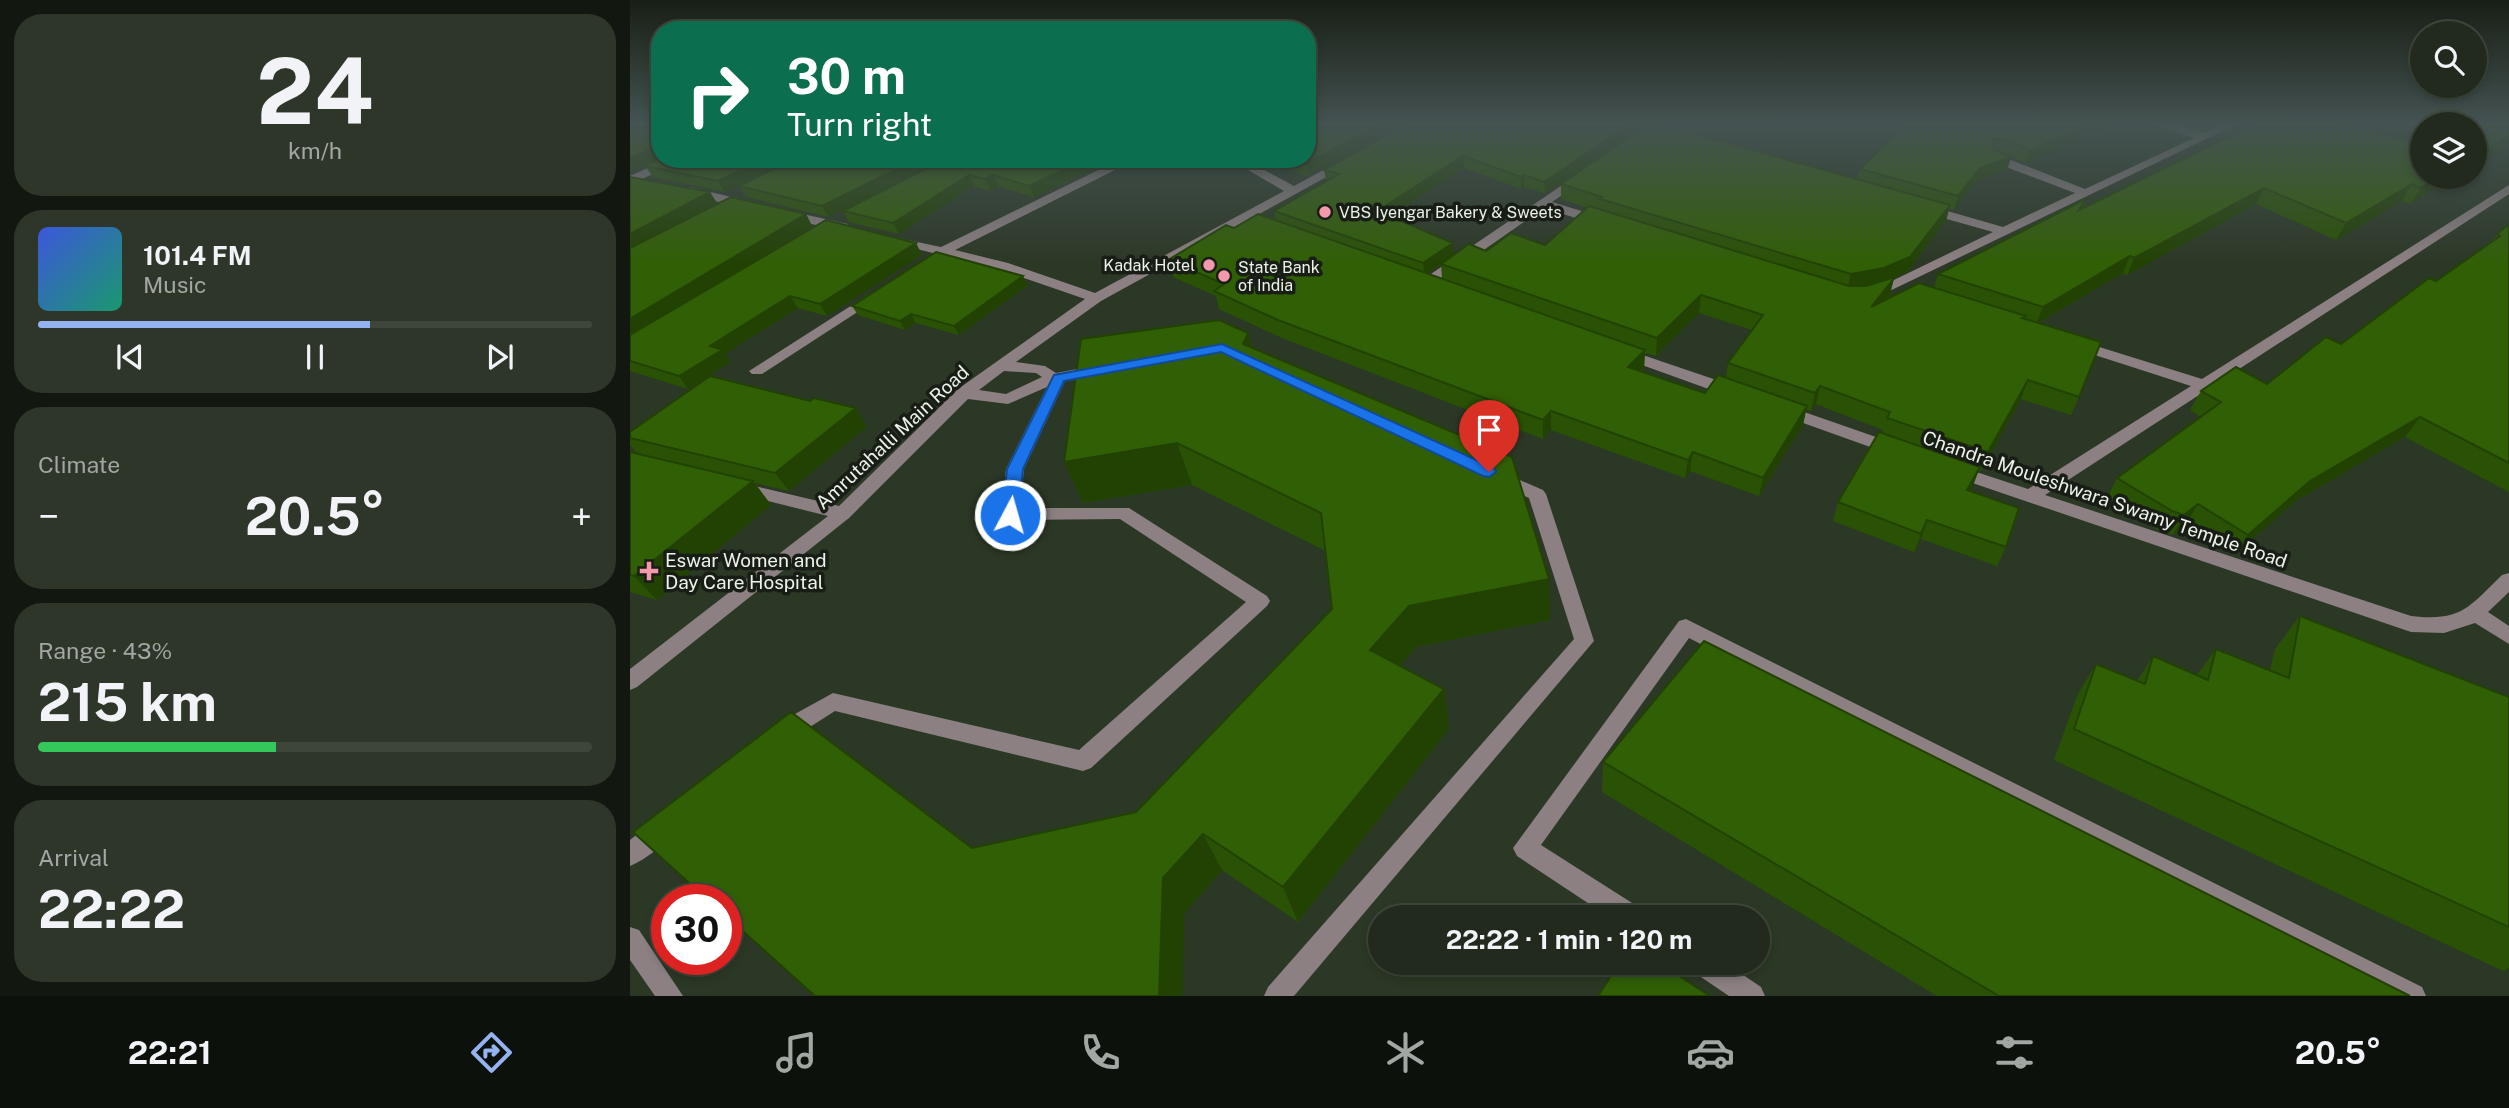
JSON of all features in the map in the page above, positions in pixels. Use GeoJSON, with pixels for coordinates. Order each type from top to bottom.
{"type":"FeatureCollection","features":[{"type":"Feature","properties":{"kind":"street"},"geometry":{"type":"LineString","coordinates":[[631,180],[652,170]]}},
{"type":"Feature","properties":{"kind":"street"},"geometry":{"type":"LineString","coordinates":[[919,266],[942,251],[1107,170]]}},
{"type":"Feature","properties":{"kind":"street"},"geometry":{"type":"LineString","coordinates":[[1256,170],[1293,191]]}},
{"type":"Feature","properties":{"kind":"street","name":"Amrutahalli Main Road"},"geometry":{"type":"LineString","coordinates":[[630,681],[844,513],[964,393],[1001,366],[1096,298],[1332,170]]}},
{"type":"Feature","properties":{"kind":"street"},"geometry":{"type":"LineString","coordinates":[[2026,170],[2085,193]]}},
{"type":"Feature","properties":{"kind":"street"},"geometry":{"type":"LineString","coordinates":[[1856,297],[1892,286],[2134,170]]}},
{"type":"Feature","properties":{"kind":"street"},"geometry":{"type":"LineString","coordinates":[[1453,292],[1421,281],[1587,173]]}},
{"type":"Feature","properties":{"kind":"street"},"geometry":{"type":"LineString","coordinates":[[631,180],[656,184]]}},
{"type":"Feature","properties":{"kind":"street"},"geometry":{"type":"LineString","coordinates":[[712,214],[751,188]]}},
{"type":"Feature","properties":{"kind":"street"},"geometry":{"type":"LineString","coordinates":[[679,189],[855,229]]}},
{"type":"Feature","properties":{"kind":"street"},"geometry":{"type":"LineString","coordinates":[[2029,497],[2509,189]]}},
{"type":"Feature","properties":{"kind":"street"},"geometry":{"type":"LineString","coordinates":[[1543,203],[1622,228]]}},
{"type":"Feature","properties":{"kind":"street"},"geometry":{"type":"LineString","coordinates":[[1912,205],[2003,231]]}},
{"type":"Feature","properties":{"kind":"street"},"geometry":{"type":"LineString","coordinates":[[808,238],[855,212]]}},
{"type":"Feature","properties":{"kind":"street"},"geometry":{"type":"LineString","coordinates":[[1243,218],[1269,227]]}},
{"type":"Feature","properties":{"kind":"street"},"geometry":{"type":"LineString","coordinates":[[878,235],[1003,266],[1096,298]]}},
{"type":"Feature","properties":{"kind":"street"},"geometry":{"type":"LineString","coordinates":[[1892,286],[1918,294]]}},
{"type":"Feature","properties":{"kind":"street"},"geometry":{"type":"LineString","coordinates":[[757,371],[884,288]]}},
{"type":"Feature","properties":{"kind":"street"},"geometry":{"type":"LineString","coordinates":[[2062,339],[2205,385]]}},
{"type":"Feature","properties":{"kind":"street","name":"Chandra Mouleshwara Swamy Temple Road"},"geometry":{"type":"LineString","coordinates":[[1610,348],[1911,455]]}},
{"type":"Feature","properties":{"kind":"street"},"geometry":{"type":"LineString","coordinates":[[1001,366],[1040,369],[1056,378]]}},
{"type":"Feature","properties":{"kind":"street"},"geometry":{"type":"LineString","coordinates":[[964,393],[1008,399],[1056,378],[1113,368]]}},
{"type":"Feature","properties":{"kind":"street"},"geometry":{"type":"LineString","coordinates":[[762,747],[833,702],[1083,761],[1260,601],[1123,513],[1010,515],[1015,469],[1056,378]]}},
{"type":"Feature","properties":{"kind":"street","name":"Chandra Mouleshwara Swamy Temple Road"},"geometry":{"type":"LineString","coordinates":[[1937,465],[2394,619],[2441,627],[2455,625],[2475,613],[2509,580]]}},
{"type":"Feature","properties":{"kind":"street"},"geometry":{"type":"LineString","coordinates":[[1277,996],[1584,641],[1537,494],[1487,471]]}},
{"type":"Feature","properties":{"kind":"street"},"geometry":{"type":"LineString","coordinates":[[723,485],[844,513]]}},
{"type":"Feature","properties":{"kind":"street"},"geometry":{"type":"LineString","coordinates":[[2475,613],[2509,636]]}},
{"type":"Feature","properties":{"kind":"street"},"geometry":{"type":"LineString","coordinates":[[1613,905],[1525,848],[1686,627],[2413,996]]}},
{"type":"Feature","properties":{"kind":"street"},"geometry":{"type":"LineString","coordinates":[[630,855],[681,814]]}},
{"type":"Feature","properties":{"kind":"street"},"geometry":{"type":"LineString","coordinates":[[630,939],[670,996]]}},
{"type":"Feature","properties":{"kind":"street"},"geometry":{"type":"LineString","coordinates":[[1720,975],[1752,996]]}},
{"type":"Feature","properties":{"kind":"building"},"geometry":{"type":"Polygon","coordinates":[[[667,170],[740,170],[718,181],[667,170]]]}},
{"type":"Feature","properties":{"kind":"building"},"geometry":{"type":"Polygon","coordinates":[[[771,170],[894,170],[822,206],[739,186],[771,170]]]}},
{"type":"Feature","properties":{"kind":"building"},"geometry":{"type":"Polygon","coordinates":[[[922,170],[1062,170],[1029,186],[993,175],[985,179],[969,175],[893,223],[843,211],[922,170]]]}},
{"type":"Feature","properties":{"kind":"building"},"geometry":{"type":"Polygon","coordinates":[[[1326,170],[1440,170],[1382,208],[1399,215],[1394,218],[1453,243],[1423,263],[1274,211],[1339,174],[1326,170]]]}},
{"type":"Feature","properties":{"kind":"building"},"geometry":{"type":"Polygon","coordinates":[[[1503,170],[1561,170],[1544,182],[1524,175],[1521,177],[1503,170]]]}},
{"type":"Feature","properties":{"kind":"building"},"geometry":{"type":"Polygon","coordinates":[[[1581,170],[1826,170],[1950,205],[1910,257],[1884,268],[1851,274],[1600,199],[1602,197],[1561,184],[1581,170]]]}},
{"type":"Feature","properties":{"kind":"building"},"geometry":{"type":"Polygon","coordinates":[[[1865,170],[1978,170],[1958,196],[1865,170]]]}},
{"type":"Feature","properties":{"kind":"building"},"geometry":{"type":"Polygon","coordinates":[[[2160,170],[2410,170],[2410,185],[2346,223],[2264,188],[2134,258],[2130,256],[2043,307],[1938,274],[2086,199],[2079,210],[2160,170]]]}},
{"type":"Feature","properties":{"kind":"building"},"geometry":{"type":"Polygon","coordinates":[[[630,177],[710,192],[630,234],[630,177]]]}},
{"type":"Feature","properties":{"kind":"building"},"geometry":{"type":"Polygon","coordinates":[[[731,197],[806,214],[630,319],[630,248],[731,197]]]}},
{"type":"Feature","properties":{"kind":"building"},"geometry":{"type":"Polygon","coordinates":[[[1589,206],[1849,286],[1866,286],[1895,277],[1871,307],[1919,283],[2101,342],[2079,397],[2028,380],[1988,452],[1887,418],[1890,412],[1820,386],[1815,393],[1728,363],[1763,315],[1701,295],[1657,338],[1441,264],[1469,244],[1486,251],[1511,233],[1545,245],[1589,206]]]}},
{"type":"Feature","properties":{"kind":"building"},"geometry":{"type":"Polygon","coordinates":[[[1258,214],[1645,350],[1628,367],[1705,393],[1718,375],[1807,406],[1763,478],[1693,452],[1688,460],[1551,411],[1543,420],[1278,320],[1214,291],[1224,284],[1168,260],[1226,225],[1234,228],[1258,214]]]}},
{"type":"Feature","properties":{"kind":"building"},"geometry":{"type":"Polygon","coordinates":[[[826,220],[916,243],[820,304],[790,296],[710,346],[722,350],[679,376],[630,361],[630,335],[826,220]]]}},
{"type":"Feature","properties":{"kind":"building"},"geometry":{"type":"Polygon","coordinates":[[[2509,224],[2509,463],[2420,417],[2310,481],[2248,535],[2198,504],[2184,515],[2172,511],[2117,478],[2221,402],[2201,391],[2236,367],[2267,384],[2326,337],[2341,344],[2429,278],[2436,281],[2500,236],[2497,234],[2509,224]]]}},
{"type":"Feature","properties":{"kind":"building"},"geometry":{"type":"Polygon","coordinates":[[[936,252],[1023,276],[954,326],[911,314],[900,321],[852,306],[936,252]]]}},
{"type":"Feature","properties":{"kind":"building"},"geometry":{"type":"Polygon","coordinates":[[[1219,320],[1248,333],[1243,344],[1512,457],[1549,579],[1409,606],[1370,650],[1444,689],[1283,887],[1203,834],[1163,878],[1159,996],[815,996],[742,930],[742,884],[690,884],[633,832],[791,712],[972,848],[1136,812],[1332,609],[1321,513],[1177,443],[1064,462],[1081,339],[1219,320]]]}},
{"type":"Feature","properties":{"kind":"building"},"geometry":{"type":"Polygon","coordinates":[[[710,376],[810,401],[814,398],[856,408],[775,473],[630,438],[630,432],[710,376]]]}},
{"type":"Feature","properties":{"kind":"building"},"geometry":{"type":"Polygon","coordinates":[[[1879,432],[1980,467],[1967,490],[2019,508],[2006,547],[1927,520],[1921,534],[1838,502],[1879,432]]]}},
{"type":"Feature","properties":{"kind":"building"},"geometry":{"type":"Polygon","coordinates":[[[630,452],[753,481],[634,576],[630,575],[630,452]]]}},
{"type":"Feature","properties":{"kind":"building"},"geometry":{"type":"Polygon","coordinates":[[[2300,616],[2509,697],[2509,927],[2074,729],[2096,664],[2145,684],[2153,656],[2208,680],[2216,649],[2289,678],[2300,616]]]}},
{"type":"Feature","properties":{"kind":"building"},"geometry":{"type":"Polygon","coordinates":[[[1704,641],[2410,996],[1999,996],[1603,762],[1704,641]]]}},
{"type":"Feature","properties":{"kind":"building"},"geometry":{"type":"Polygon","coordinates":[[[1612,975],[1678,975],[1710,996],[1598,996],[1612,975]]]}},
{"type":"Feature","properties":{"kind":"place","name":"VBS Iyengar Bakery & Sweets"},"geometry":{"type":"Point","coordinates":[1325,212]}},
{"type":"Feature","properties":{"kind":"place","name":"Kadak Hotel"},"geometry":{"type":"Point","coordinates":[1209,265]}},
{"type":"Feature","properties":{"kind":"place","name":"State Bank of India"},"geometry":{"type":"Point","coordinates":[1224,276]}},
{"type":"Feature","properties":{"kind":"place","name":"Eswar Women and Day Care Hospital"},"geometry":{"type":"Point","coordinates":[649,571]}},
{"type":"Feature","properties":{"kind":"route"},"geometry":{"type":"LineString","coordinates":[[1010,515],[1015,469],[1059,378],[1222,348],[1489,472]]}}]}
